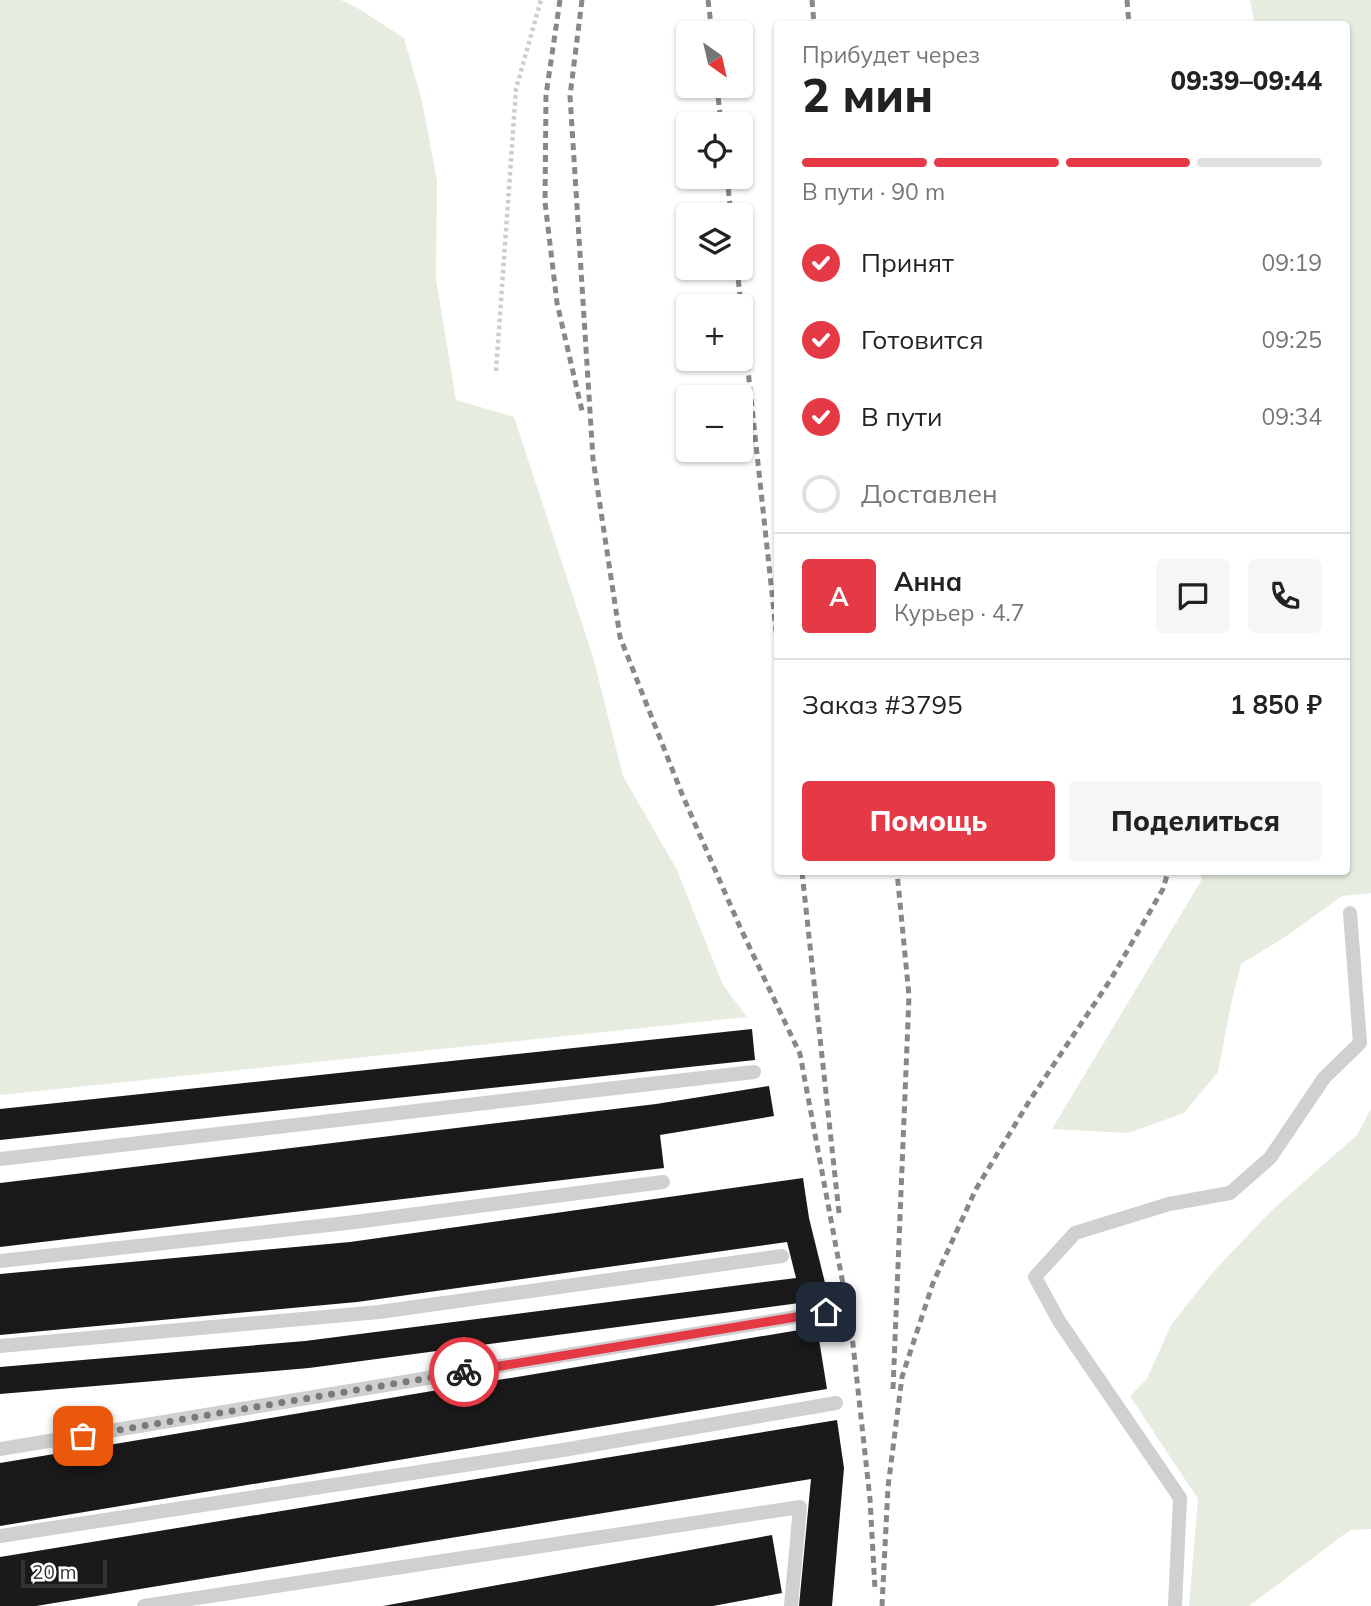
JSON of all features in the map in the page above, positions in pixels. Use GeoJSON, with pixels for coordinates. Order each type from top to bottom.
{"type":"FeatureCollection","features":[{"type":"Feature","properties":{"kind":"lane"},"geometry":{"type":"LineString","coordinates":[[1175,1606],[1180,1498],[1059,1321],[1035,1277],[1075,1233],[1169,1205],[1230,1193],[1270,1158],[1324,1078],[1360,1043],[1350,913]]}},
{"type":"Feature","properties":{"kind":"lane"},"geometry":{"type":"LineString","coordinates":[[0,1159],[754,1072]]}},
{"type":"Feature","properties":{"kind":"lane"},"geometry":{"type":"LineString","coordinates":[[0,1261],[347,1223],[663,1182]]}},
{"type":"Feature","properties":{"kind":"lane"},"geometry":{"type":"LineString","coordinates":[[0,1346],[379,1312],[782,1256]]}},
{"type":"Feature","properties":{"kind":"lane"},"geometry":{"type":"LineString","coordinates":[[0,1449],[826,1312]]}},
{"type":"Feature","properties":{"kind":"lane"},"geometry":{"type":"LineString","coordinates":[[0,1536],[563,1450],[836,1403]]}},
{"type":"Feature","properties":{"kind":"lane"},"geometry":{"type":"LineString","coordinates":[[144,1606],[800,1507],[790,1606]]}},
{"type":"Feature","properties":{"kind":"path"},"geometry":{"type":"LineString","coordinates":[[496,371],[516,89],[541,0]]}},
{"type":"Feature","properties":{"kind":"shaded area"},"geometry":{"type":"Polygon","coordinates":[[[0,0],[341,0],[404,38],[422,101],[437,181],[436,279],[456,400],[514,417],[593,657],[623,776],[677,870],[723,985],[747,1017],[0,1095],[0,0]]]}},
{"type":"Feature","properties":{"kind":"shaded area"},"geometry":{"type":"Polygon","coordinates":[[[1250,0],[1371,0],[1371,893],[1342,896],[1285,937],[1241,964],[1218,1072],[1184,1113],[1128,1133],[1052,1129],[1201,881],[1202,875],[1350,875],[1350,21],[1254,21],[1250,0]]]}},
{"type":"Feature","properties":{"kind":"shaded area"},"geometry":{"type":"Polygon","coordinates":[[[1371,1109],[1371,1529],[1350,1530],[1249,1606],[1189,1606],[1198,1499],[1130,1396],[1147,1379],[1171,1325],[1213,1272],[1271,1211],[1357,1135],[1371,1109]]]}},
{"type":"Feature","properties":{"kind":"building"},"geometry":{"type":"Polygon","coordinates":[[[752,1029],[755,1060],[0,1140],[0,1109],[752,1029]]]}},
{"type":"Feature","properties":{"kind":"building"},"geometry":{"type":"Polygon","coordinates":[[[769,1086],[774,1116],[660,1135],[664,1168],[0,1247],[0,1183],[656,1104],[769,1086]]]}},
{"type":"Feature","properties":{"kind":"building"},"geometry":{"type":"Polygon","coordinates":[[[803,1178],[809,1218],[829,1299],[309,1368],[0,1394],[0,1367],[305,1341],[796,1278],[787,1242],[357,1302],[0,1335],[0,1274],[350,1242],[803,1178]]]}},
{"type":"Feature","properties":{"kind":"building"},"geometry":{"type":"Polygon","coordinates":[[[817,1327],[827,1389],[0,1526],[0,1463],[817,1327]]]}},
{"type":"Feature","properties":{"kind":"building"},"geometry":{"type":"Polygon","coordinates":[[[837,1420],[844,1468],[832,1606],[799,1606],[811,1479],[36,1606],[0,1606],[0,1557],[837,1420]]]}},
{"type":"Feature","properties":{"kind":"building"},"geometry":{"type":"Polygon","coordinates":[[[772,1535],[782,1593],[713,1606],[383,1606],[772,1535]]]}},
{"type":"Feature","properties":{"kind":"railway"},"geometry":{"type":"LineString","coordinates":[[560,0],[546,95],[545,202],[557,303],[583,415]]}},
{"type":"Feature","properties":{"kind":"railway"},"geometry":{"type":"LineString","coordinates":[[582,0],[570,96],[593,459],[620,637],[682,794],[740,927],[800,1054],[851,1327]]}},
{"type":"Feature","properties":{"kind":"railway"},"geometry":{"type":"LineString","coordinates":[[708,0],[711,21]]}},
{"type":"Feature","properties":{"kind":"railway"},"geometry":{"type":"LineString","coordinates":[[812,0],[814,21]]}},
{"type":"Feature","properties":{"kind":"railway"},"geometry":{"type":"LineString","coordinates":[[1127,0],[1129,21]]}},
{"type":"Feature","properties":{"kind":"railway"},"geometry":{"type":"LineString","coordinates":[[718,98],[720,112]]}},
{"type":"Feature","properties":{"kind":"railway"},"geometry":{"type":"LineString","coordinates":[[728,189],[730,203]]}},
{"type":"Feature","properties":{"kind":"railway"},"geometry":{"type":"LineString","coordinates":[[738,280],[774,612]]}},
{"type":"Feature","properties":{"kind":"railway"},"geometry":{"type":"LineString","coordinates":[[802,875],[839,1213]]}},
{"type":"Feature","properties":{"kind":"railway"},"geometry":{"type":"LineString","coordinates":[[893,1389],[909,996],[897,875]]}},
{"type":"Feature","properties":{"kind":"railway"},"geometry":{"type":"LineString","coordinates":[[882,1606],[888,1487],[902,1377],[933,1283],[976,1189],[1030,1100],[1111,979],[1163,889],[1167,875]]}},
{"type":"Feature","properties":{"kind":"railway"},"geometry":{"type":"LineString","coordinates":[[850,1317],[870,1499],[875,1589]]}},
{"type":"Feature","properties":{"kind":"way so far"},"geometry":{"type":"LineString","coordinates":[[83,1436],[464,1372]]}},
{"type":"Feature","properties":{"kind":"route"},"geometry":{"type":"LineString","coordinates":[[464,1372],[826,1312]]}}]}
